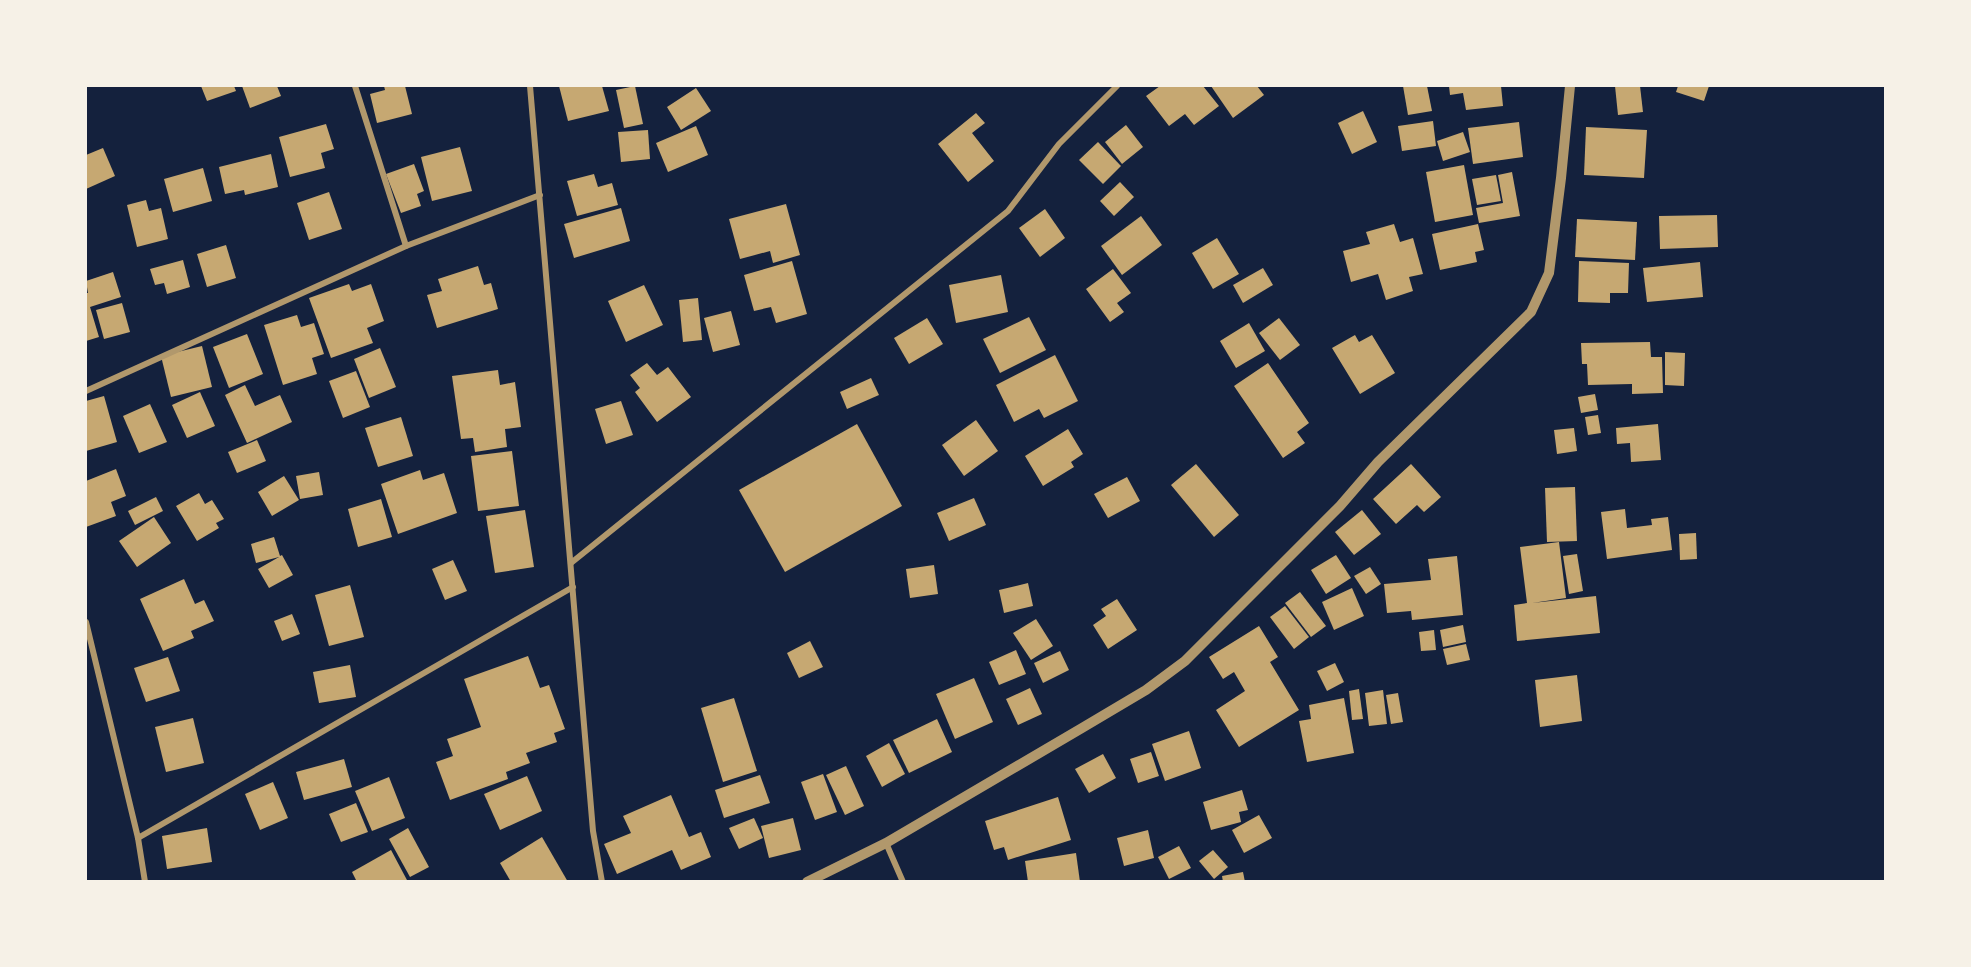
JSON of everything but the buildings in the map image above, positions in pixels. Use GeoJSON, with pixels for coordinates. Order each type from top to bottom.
{"type":"FeatureCollection","features":[{"type":"Feature","properties":{"kind":"street"},"geometry":{"type":"LineString","coordinates":[[355,86],[406,246]]}},
{"type":"Feature","properties":{"kind":"street"},"geometry":{"type":"LineString","coordinates":[[530,86],[593,831],[602,882]]}},
{"type":"Feature","properties":{"kind":"street"},"geometry":{"type":"LineString","coordinates":[[571,563],[1008,211],[1059,144],[1117,86]]}},
{"type":"Feature","properties":{"kind":"street"},"geometry":{"type":"LineString","coordinates":[[807,882],[886,843],[1137,696],[1185,662],[1340,506],[1378,462],[1532,312],[1549,273],[1570,86]]}},
{"type":"Feature","properties":{"kind":"street"},"geometry":{"type":"LineString","coordinates":[[86,391],[406,246],[540,195]]}},
{"type":"Feature","properties":{"kind":"street"},"geometry":{"type":"LineString","coordinates":[[138,838],[573,587]]}},
{"type":"Feature","properties":{"kind":"street"},"geometry":{"type":"LineString","coordinates":[[86,622],[138,838],[146,882]]}},
{"type":"Feature","properties":{"kind":"street"},"geometry":{"type":"LineString","coordinates":[[886,843],[903,882]]}}]}
